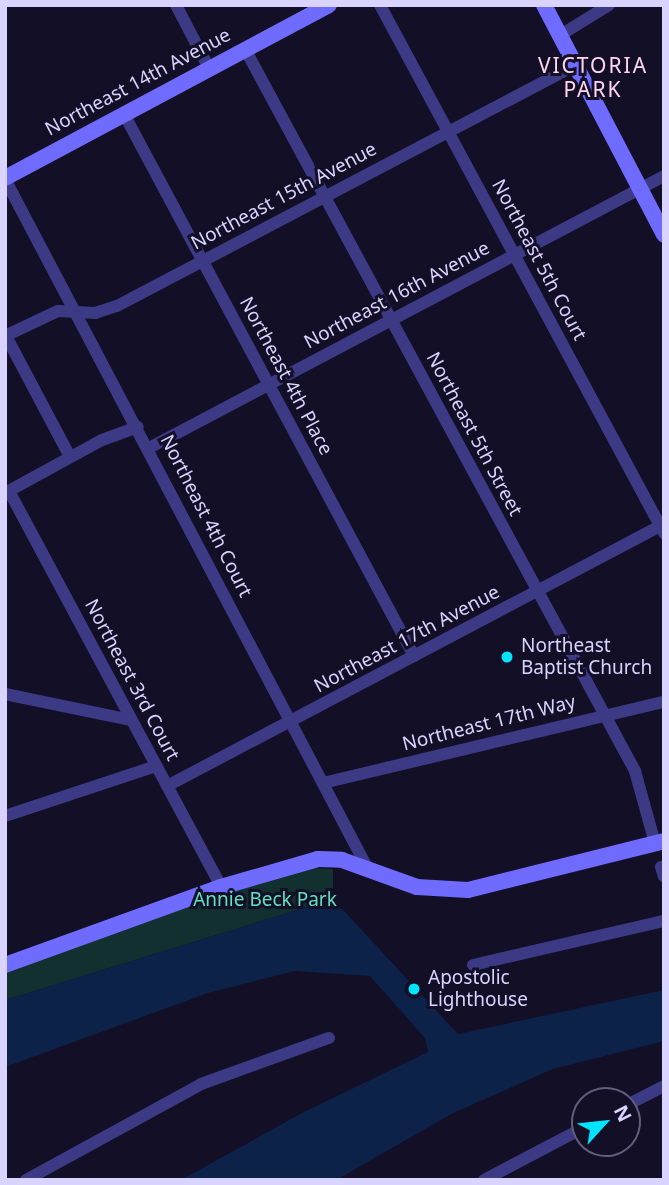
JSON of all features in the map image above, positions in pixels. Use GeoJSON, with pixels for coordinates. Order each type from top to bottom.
{"type":"FeatureCollection","features":[{"type":"Feature","properties":{"kind":"street"},"geometry":{"type":"LineString","coordinates":[[176,5],[209,68]]}},
{"type":"Feature","properties":{"kind":"street","name":"Northeast 14th Avenue"},"geometry":{"type":"LineString","coordinates":[[5,179],[329,5]]}},
{"type":"Feature","properties":{"kind":"street","name":"Northeast 5th Court"},"geometry":{"type":"LineString","coordinates":[[380,5],[662,527]]}},
{"type":"Feature","properties":{"kind":"street"},"geometry":{"type":"LineString","coordinates":[[544,5],[664,235]]}},
{"type":"Feature","properties":{"kind":"street"},"geometry":{"type":"LineString","coordinates":[[559,36],[609,5]]}},
{"type":"Feature","properties":{"kind":"street","name":"Northeast 5th Street"},"geometry":{"type":"LineString","coordinates":[[245,49],[635,771],[659,842]]}},
{"type":"Feature","properties":{"kind":"street","name":"Northeast 15th Avenue"},"geometry":{"type":"LineString","coordinates":[[5,335],[58,311],[76,314],[117,306],[574,66]]}},
{"type":"Feature","properties":{"kind":"street","name":"Northeast 4th Place"},"geometry":{"type":"LineString","coordinates":[[124,114],[414,656]]}},
{"type":"Feature","properties":{"kind":"street","name":"Northeast 16th Avenue"},"geometry":{"type":"LineString","coordinates":[[149,448],[664,176]]}},
{"type":"Feature","properties":{"kind":"street","name":"Northeast 4th Court"},"geometry":{"type":"LineString","coordinates":[[5,179],[138,427],[369,871]]}},
{"type":"Feature","properties":{"kind":"street"},"geometry":{"type":"LineString","coordinates":[[5,335],[70,457]]}},
{"type":"Feature","properties":{"kind":"street"},"geometry":{"type":"LineString","coordinates":[[7,492],[70,457],[138,427]]}},
{"type":"Feature","properties":{"kind":"street","name":"Northeast 3rd Court"},"geometry":{"type":"LineString","coordinates":[[7,492],[221,887]]}},
{"type":"Feature","properties":{"kind":"street","name":"Northeast 17th Avenue"},"geometry":{"type":"LineString","coordinates":[[167,786],[662,527]]}},
{"type":"Feature","properties":{"kind":"street"},"geometry":{"type":"LineString","coordinates":[[5,694],[131,720]]}},
{"type":"Feature","properties":{"kind":"street","name":"Northeast 17th Way"},"geometry":{"type":"LineString","coordinates":[[323,783],[664,702]]}},
{"type":"Feature","properties":{"kind":"street"},"geometry":{"type":"LineString","coordinates":[[5,816],[156,766]]}},
{"type":"Feature","properties":{"kind":"street"},"geometry":{"type":"LineString","coordinates":[[5,965],[221,887],[318,859],[342,860],[416,887],[468,890],[659,842]]}},
{"type":"Feature","properties":{"kind":"street"},"geometry":{"type":"LineString","coordinates":[[472,965],[664,921]]}},
{"type":"Feature","properties":{"kind":"street"},"geometry":{"type":"LineString","coordinates":[[26,1180],[201,1084],[329,1038]]}},
{"type":"Feature","properties":{"kind":"street"},"geometry":{"type":"LineString","coordinates":[[641,1098],[664,1086]]}},
{"type":"Feature","properties":{"kind":"street"},"geometry":{"type":"LineString","coordinates":[[484,1180],[571,1134]]}},
{"type":"Feature","properties":{"kind":"green space","name":"Annie Beck Park"},"geometry":{"type":"Polygon","coordinates":[[[312,868],[333,869],[333,899],[5,1000],[5,972],[259,881],[312,868]]]}},
{"type":"Feature","properties":{"kind":"water"},"geometry":{"type":"Polygon","coordinates":[[[333,899],[458,1034],[664,990],[664,1041],[553,1069],[453,1113],[336,1180],[181,1180],[302,1113],[428,1052],[425,1038],[370,976],[295,971],[208,993],[5,1067],[5,1000],[333,899]]]}},
{"type":"Feature","properties":{"kind":"place","name":"Northeast Baptist Church"},"geometry":{"type":"Point","coordinates":[507,657]}},
{"type":"Feature","properties":{"kind":"place","name":"Apostolic Lighthouse"},"geometry":{"type":"Point","coordinates":[414,989]}},
{"type":"Feature","properties":{"kind":"district","name":"VICTORIA PARK"},"geometry":{"type":"Point","coordinates":[593,77]}}]}
